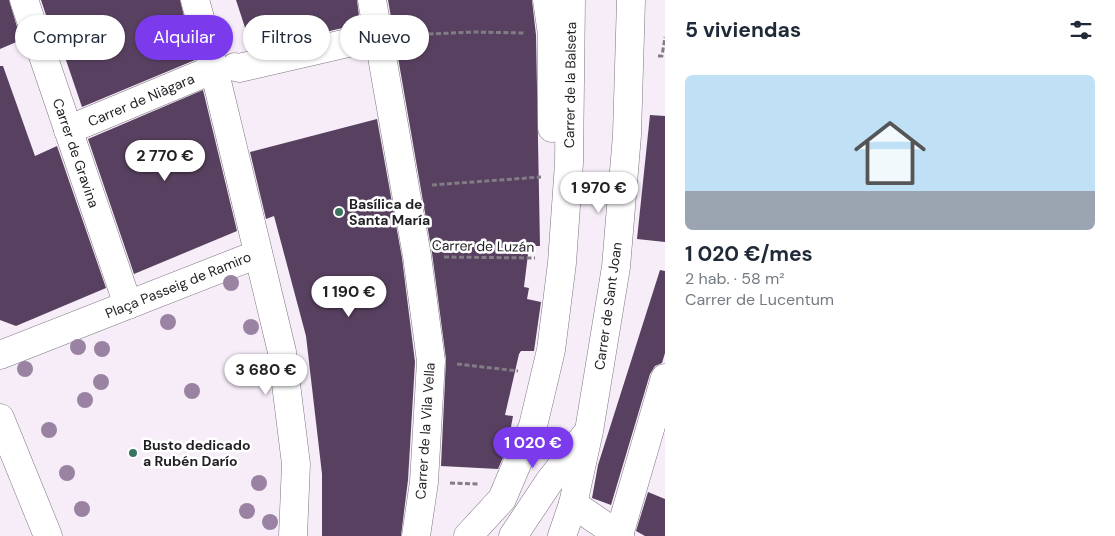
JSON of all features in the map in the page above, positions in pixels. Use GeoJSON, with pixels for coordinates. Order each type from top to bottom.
{"type":"FeatureCollection","features":[{"type":"Feature","properties":{"kind":"street","name":"Carrer de Gravina"},"geometry":{"type":"LineString","coordinates":[[24,0],[128,305]]}},
{"type":"Feature","properties":{"kind":"street"},"geometry":{"type":"LineString","coordinates":[[195,0],[225,68],[258,254]]}},
{"type":"Feature","properties":{"kind":"street","name":"Carrer de la Vila Vella"},"geometry":{"type":"LineString","coordinates":[[372,0],[374,15]]}},
{"type":"Feature","properties":{"kind":"street","name":"Carrer de la Balseta"},"geometry":{"type":"LineString","coordinates":[[541,376],[552,177],[552,34],[547,0]]}},
{"type":"Feature","properties":{"kind":"street","name":"Carrer de la Balseta"},"geometry":{"type":"LineString","coordinates":[[541,376],[551,350],[562,263],[569,163],[571,0]]}},
{"type":"Feature","properties":{"kind":"street","name":"Carrer de Sant Joan"},"geometry":{"type":"LineString","coordinates":[[562,536],[573,504],[589,431],[616,267],[627,135],[631,0]]}},
{"type":"Feature","properties":{"kind":"street","name":"Carrer de Niàgara"},"geometry":{"type":"LineString","coordinates":[[68,130],[225,68],[239,68],[340,45]]}},
{"type":"Feature","properties":{"kind":"street","name":"Carrer de la Vila Vella"},"geometry":{"type":"LineString","coordinates":[[382,60],[417,256],[431,361],[424,482],[416,536]]}},
{"type":"Feature","properties":{"kind":"street","name":"Plaça Passeig de Ramiro"},"geometry":{"type":"LineString","coordinates":[[0,356],[258,254],[282,352],[296,464],[293,536]]}},
{"type":"Feature","properties":{"kind":"street"},"geometry":{"type":"LineString","coordinates":[[468,536],[502,499],[533,426],[541,376]]}},
{"type":"Feature","properties":{"kind":"street"},"geometry":{"type":"LineString","coordinates":[[573,504],[619,536],[665,378]]}},
{"type":"Feature","properties":{"kind":"street"},"geometry":{"type":"LineString","coordinates":[[0,418],[48,536]]}},
{"type":"Feature","properties":{"kind":"street"},"geometry":{"type":"LineString","coordinates":[[513,536],[549,482],[589,431]]}},
{"type":"Feature","properties":{"kind":"path"},"geometry":{"type":"LineString","coordinates":[[429,34],[474,32],[552,34]]}},
{"type":"Feature","properties":{"kind":"path"},"geometry":{"type":"LineString","coordinates":[[405,187],[552,177]]}},
{"type":"Feature","properties":{"kind":"path","name":"Carrer de Luzán"},"geometry":{"type":"LineString","coordinates":[[417,256],[548,258]]}},
{"type":"Feature","properties":{"kind":"path"},"geometry":{"type":"LineString","coordinates":[[431,361],[541,376]]}},
{"type":"Feature","properties":{"kind":"path"},"geometry":{"type":"LineString","coordinates":[[424,482],[508,484]]}},
{"type":"Feature","properties":{"kind":"building"},"geometry":{"type":"Polygon","coordinates":[[[0,0],[9,0],[15,20],[15,43],[0,49],[0,0]]]}},
{"type":"Feature","properties":{"kind":"building"},"geometry":{"type":"Polygon","coordinates":[[[41,0],[180,0],[184,15],[135,15],[135,60],[195,60],[82,107],[66,60],[125,60],[125,15],[46,15],[41,0]]]}},
{"type":"Feature","properties":{"kind":"building"},"geometry":{"type":"Polygon","coordinates":[[[236,0],[357,0],[359,15],[340,15],[340,29],[330,31],[330,15],[243,15],[243,21],[236,0]]]}},
{"type":"Feature","properties":{"kind":"building"},"geometry":{"type":"Polygon","coordinates":[[[388,0],[532,0],[536,35],[540,246],[529,246],[524,287],[529,288],[527,299],[541,302],[534,351],[521,351],[519,354],[505,415],[513,416],[507,448],[498,469],[441,466],[446,359],[432,253],[398,60],[429,60],[429,15],[391,15],[388,0]]]}},
{"type":"Feature","properties":{"kind":"building"},"geometry":{"type":"Polygon","coordinates":[[[0,66],[3,66],[35,156],[57,146],[106,288],[16,326],[0,320],[0,66]]]}},
{"type":"Feature","properties":{"kind":"building"},"geometry":{"type":"Polygon","coordinates":[[[203,90],[237,231],[134,274],[88,139],[203,90]]]}},
{"type":"Feature","properties":{"kind":"building"},"geometry":{"type":"Polygon","coordinates":[[[650,115],[665,116],[665,242],[637,239],[650,115]]]}},
{"type":"Feature","properties":{"kind":"building"},"geometry":{"type":"Polygon","coordinates":[[[377,119],[402,258],[415,362],[408,480],[401,536],[322,536],[322,474],[306,336],[274,216],[266,219],[250,152],[377,119]]]}},
{"type":"Feature","properties":{"kind":"building"},"geometry":{"type":"Polygon","coordinates":[[[660,270],[665,271],[665,353],[662,363],[655,366],[650,374],[611,505],[592,498],[598,465],[660,270]]]}},
{"type":"Feature","properties":{"kind":"building"},"geometry":{"type":"Polygon","coordinates":[[[648,492],[665,499],[665,536],[645,536],[636,531],[648,492]]]}},
{"type":"Feature","properties":{"kind":"place","name":"Basílica de Santa María"},"geometry":{"type":"Point","coordinates":[339,212]}},
{"type":"Feature","properties":{"kind":"place","name":"Busto dedicado a Rubén Darío"},"geometry":{"type":"Point","coordinates":[133,453]}}]}
